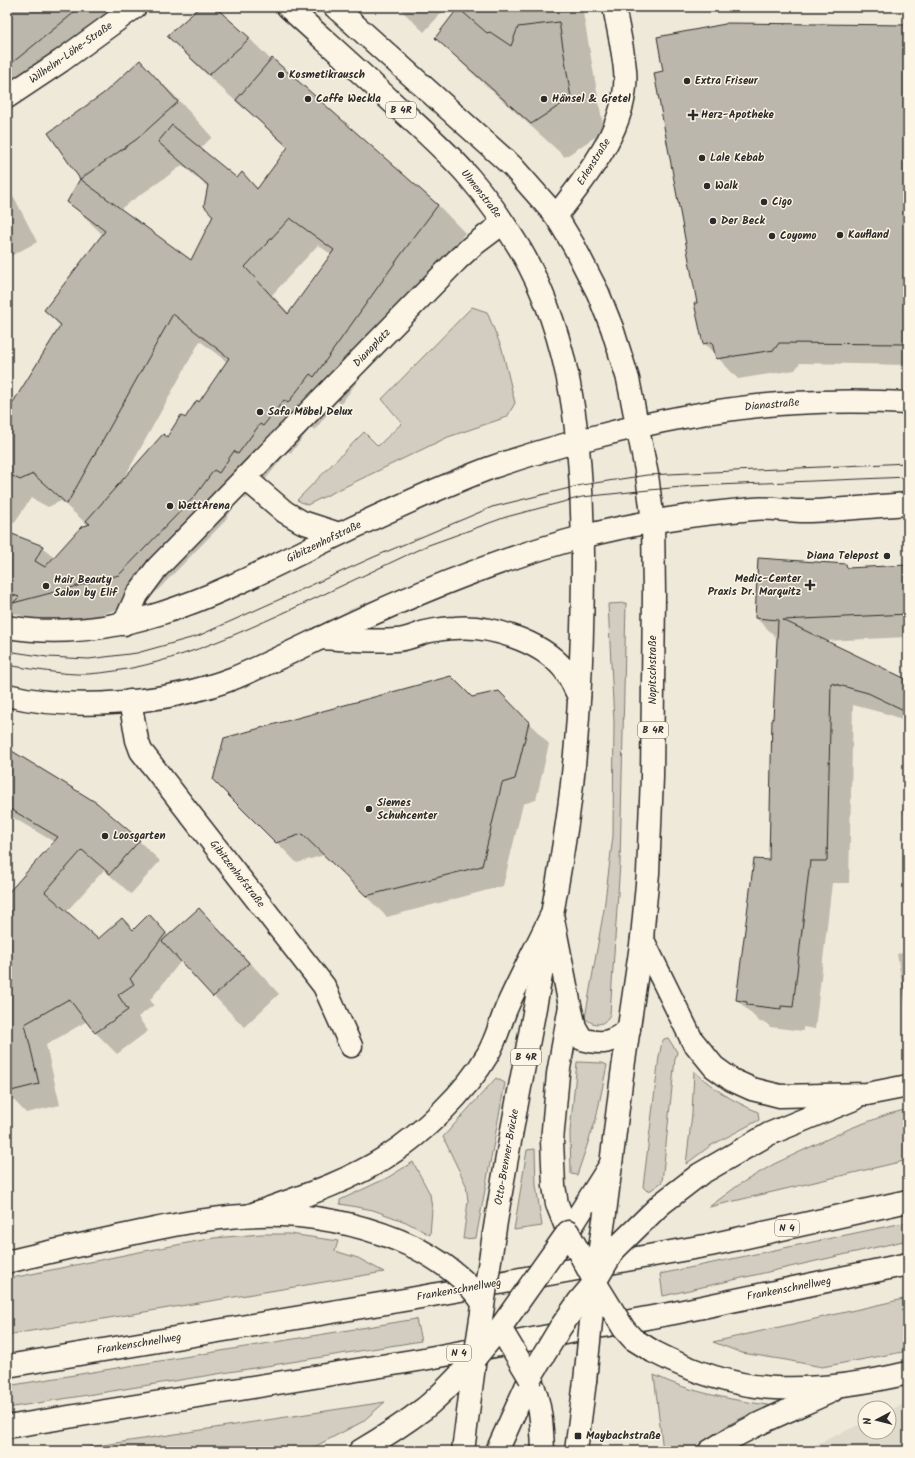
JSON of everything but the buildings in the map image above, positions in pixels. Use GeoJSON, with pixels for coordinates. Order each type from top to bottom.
{"type":"FeatureCollection","features":[{"type":"Feature","properties":{"kind":"main road","name":"Wilhelm-Löhe-Straße"},"geometry":{"type":"LineString","coordinates":[[7,98],[135,7]]}},
{"type":"Feature","properties":{"kind":"main road","name":"Ulmenstraße"},"geometry":{"type":"LineString","coordinates":[[288,7],[444,150],[471,179],[503,223],[521,251],[532,272],[545,300],[555,328],[563,353],[570,387],[578,441]]}},
{"type":"Feature","properties":{"kind":"main road","name":"B 4R"},"geometry":{"type":"LineString","coordinates":[[335,7],[512,166],[556,216],[586,267],[603,305],[624,364],[638,426]]}},
{"type":"Feature","properties":{"kind":"main road","name":"Erlenstraße"},"geometry":{"type":"LineString","coordinates":[[556,216],[583,181],[611,137],[620,108],[624,92],[625,71],[614,7]]}},
{"type":"Feature","properties":{"kind":"main road","name":"Dianaplatz"},"geometry":{"type":"LineString","coordinates":[[124,624],[137,596],[157,568],[457,260],[503,223]]}},
{"type":"Feature","properties":{"kind":"main road","name":"Dianastraße"},"geometry":{"type":"LineString","coordinates":[[638,426],[704,413],[774,405],[840,402],[908,403]]}},
{"type":"Feature","properties":{"kind":"main road","name":"Gibitzenhofstraße"},"geometry":{"type":"LineString","coordinates":[[7,627],[34,631],[90,629],[124,624],[178,608],[275,566],[409,501],[467,477],[517,458],[638,426]]}},
{"type":"Feature","properties":{"kind":"main road","name":"Nopitschstraße"},"geometry":{"type":"LineString","coordinates":[[638,426],[648,475],[653,522],[654,594],[652,777],[648,873],[642,938]]}},
{"type":"Feature","properties":{"kind":"main road","name":"B 4R"},"geometry":{"type":"LineString","coordinates":[[552,914],[568,814],[579,697],[583,594],[582,486],[578,441]]}},
{"type":"Feature","properties":{"kind":"main road"},"geometry":{"type":"LineString","coordinates":[[245,478],[285,512],[302,522],[340,534]]}},
{"type":"Feature","properties":{"kind":"main road"},"geometry":{"type":"LineString","coordinates":[[7,695],[35,701],[95,703],[130,701],[167,696],[209,686],[233,678],[380,610],[448,582],[505,560],[582,536],[653,522],[756,508],[808,511],[908,504]]}},
{"type":"Feature","properties":{"kind":"main road"},"geometry":{"type":"LineString","coordinates":[[320,638],[397,640],[426,632],[456,628],[486,629],[500,632],[545,652],[557,661],[571,680],[579,697]]}},
{"type":"Feature","properties":{"kind":"main road","name":"Gibitzenhofstraße"},"geometry":{"type":"LineString","coordinates":[[130,701],[137,740],[141,751],[324,986],[352,1046]]}},
{"type":"Feature","properties":{"kind":"main road"},"geometry":{"type":"LineString","coordinates":[[552,914],[570,1006],[575,1027],[582,1040],[596,1043],[608,1041],[620,1037],[629,1030]]}},
{"type":"Feature","properties":{"kind":"main road"},"geometry":{"type":"LineString","coordinates":[[250,1215],[333,1184],[386,1158],[406,1144],[443,1111],[458,1095],[488,1054],[506,1009],[552,914]]}},
{"type":"Feature","properties":{"kind":"main road","name":"Otto-Brenner-Brücke"},"geometry":{"type":"LineString","coordinates":[[464,1451],[475,1358],[494,1234],[552,914]]}},
{"type":"Feature","properties":{"kind":"main road","name":"B 4R"},"geometry":{"type":"LineString","coordinates":[[576,1451],[595,1282],[642,938]]}},
{"type":"Feature","properties":{"kind":"main road"},"geometry":{"type":"LineString","coordinates":[[642,938],[692,1040],[714,1067],[732,1080],[752,1089],[780,1096],[867,1094],[908,1086]]}},
{"type":"Feature","properties":{"kind":"main road"},"geometry":{"type":"LineString","coordinates":[[570,1006],[559,1061],[552,1141],[554,1186],[557,1204],[570,1224],[595,1282],[624,1329],[633,1339],[674,1362],[700,1372],[734,1382],[775,1388],[801,1388],[846,1384],[908,1373]]}},
{"type":"Feature","properties":{"kind":"main road"},"geometry":{"type":"LineString","coordinates":[[497,1451],[564,1322],[578,1301],[595,1282],[614,1250],[661,1204],[700,1174],[769,1134],[867,1094]]}},
{"type":"Feature","properties":{"kind":"main road"},"geometry":{"type":"LineString","coordinates":[[360,1451],[404,1424],[424,1409],[456,1379],[475,1358],[500,1328],[611,1164]]}},
{"type":"Feature","properties":{"kind":"main road","name":"Frankenschnellweg"},"geometry":{"type":"LineString","coordinates":[[7,1366],[410,1299],[665,1253],[718,1243],[908,1201]]}},
{"type":"Feature","properties":{"kind":"main road"},"geometry":{"type":"LineString","coordinates":[[7,1262],[189,1222],[250,1215],[282,1215],[317,1218],[369,1229],[398,1239],[451,1270],[478,1296],[483,1303],[500,1328],[540,1405],[543,1451]]}},
{"type":"Feature","properties":{"kind":"main road","name":"Frankenschnellweg"},"geometry":{"type":"LineString","coordinates":[[7,1427],[433,1357],[674,1313],[908,1264]]}},
{"type":"Feature","properties":{"kind":"main road"},"geometry":{"type":"LineString","coordinates":[[710,1451],[728,1439],[756,1425],[846,1384]]}},
{"type":"Feature","properties":{"kind":"shaded area"},"geometry":{"type":"Polygon","coordinates":[[[472,307],[487,312],[502,349],[515,403],[507,417],[448,437],[307,505],[297,500],[364,432],[378,446],[402,423],[382,399],[472,307]]]}},
{"type":"Feature","properties":{"kind":"shaded area"},"geometry":{"type":"Polygon","coordinates":[[[626,603],[620,863],[610,1014],[605,1021],[596,1024],[585,1018],[604,909],[613,836],[614,722],[608,604],[626,603]]]}},
{"type":"Feature","properties":{"kind":"shaded area"},"geometry":{"type":"Polygon","coordinates":[[[668,1038],[677,1052],[662,1182],[651,1190],[647,1191],[643,1187],[659,1057],[662,1042],[664,1039],[668,1038]]]}},
{"type":"Feature","properties":{"kind":"shaded area"},"geometry":{"type":"Polygon","coordinates":[[[577,1062],[602,1063],[607,1065],[596,1119],[577,1175],[571,1174],[570,1132],[577,1062]]]}},
{"type":"Feature","properties":{"kind":"shaded area"},"geometry":{"type":"Polygon","coordinates":[[[694,1071],[724,1094],[758,1112],[759,1120],[710,1146],[686,1164],[692,1114],[694,1071]]]}},
{"type":"Feature","properties":{"kind":"shaded area"},"geometry":{"type":"Polygon","coordinates":[[[496,1078],[505,1083],[476,1238],[463,1239],[468,1201],[466,1185],[443,1137],[496,1078]]]}},
{"type":"Feature","properties":{"kind":"shaded area"},"geometry":{"type":"Polygon","coordinates":[[[908,1109],[908,1160],[709,1207],[740,1184],[774,1164],[851,1128],[889,1114],[908,1109]]]}},
{"type":"Feature","properties":{"kind":"shaded area"},"geometry":{"type":"Polygon","coordinates":[[[535,1149],[536,1185],[542,1226],[514,1230],[527,1150],[535,1149]]]}},
{"type":"Feature","properties":{"kind":"shaded area"},"geometry":{"type":"Polygon","coordinates":[[[413,1162],[430,1194],[432,1209],[430,1235],[406,1222],[373,1210],[340,1204],[340,1200],[387,1178],[413,1162]]]}},
{"type":"Feature","properties":{"kind":"shaded area"},"geometry":{"type":"Polygon","coordinates":[[[908,1222],[908,1240],[663,1296],[660,1274],[908,1222]]]}},
{"type":"Feature","properties":{"kind":"shaded area"},"geometry":{"type":"Polygon","coordinates":[[[261,1234],[290,1234],[338,1241],[335,1251],[358,1258],[384,1272],[7,1335],[7,1279],[214,1238],[261,1234]]]}},
{"type":"Feature","properties":{"kind":"shaded area"},"geometry":{"type":"Polygon","coordinates":[[[908,1298],[908,1351],[822,1367],[742,1353],[713,1342],[908,1298]]]}},
{"type":"Feature","properties":{"kind":"shaded area"},"geometry":{"type":"Polygon","coordinates":[[[416,1319],[421,1341],[7,1408],[7,1386],[416,1319]]]}},
{"type":"Feature","properties":{"kind":"shaded area"},"geometry":{"type":"Polygon","coordinates":[[[654,1375],[697,1391],[774,1406],[748,1415],[728,1425],[690,1451],[663,1451],[654,1375]]]}},
{"type":"Feature","properties":{"kind":"shaded area"},"geometry":{"type":"Polygon","coordinates":[[[385,1402],[362,1422],[316,1446],[303,1451],[64,1451],[385,1402]]]}},
{"type":"Feature","properties":{"kind":"shaded area"},"geometry":{"type":"Polygon","coordinates":[[[908,1402],[908,1451],[802,1451],[857,1426],[857,1440],[897,1440],[897,1407],[908,1402]]]}},
{"type":"Feature","properties":{"kind":"tram line"},"geometry":{"type":"LineString","coordinates":[[7,651],[47,657],[89,659],[137,653],[198,636],[374,557],[492,507],[582,485],[647,475],[908,463]]}},
{"type":"Feature","properties":{"kind":"tram line"},"geometry":{"type":"LineString","coordinates":[[7,665],[58,673],[88,674],[116,671],[171,658],[198,649],[251,627],[426,546],[506,517],[582,497],[693,486],[908,477]]}},
{"type":"Feature","properties":{"kind":"place","name":"Kosmetikrausch"},"geometry":{"type":"Point","coordinates":[281,75]}},
{"type":"Feature","properties":{"kind":"place","name":"Extra Friseur"},"geometry":{"type":"Point","coordinates":[687,81]}},
{"type":"Feature","properties":{"kind":"place","name":"Caffe Weckla"},"geometry":{"type":"Point","coordinates":[308,99]}},
{"type":"Feature","properties":{"kind":"place","name":"Hänsel & Gretel"},"geometry":{"type":"Point","coordinates":[544,99]}},
{"type":"Feature","properties":{"kind":"place","name":"Herz-Apotheke"},"geometry":{"type":"Point","coordinates":[693,115]}},
{"type":"Feature","properties":{"kind":"place","name":"Lale Kebab"},"geometry":{"type":"Point","coordinates":[702,158]}},
{"type":"Feature","properties":{"kind":"place","name":"Walk"},"geometry":{"type":"Point","coordinates":[707,186]}},
{"type":"Feature","properties":{"kind":"place","name":"Cigo"},"geometry":{"type":"Point","coordinates":[764,202]}},
{"type":"Feature","properties":{"kind":"place","name":"Der Beck"},"geometry":{"type":"Point","coordinates":[713,221]}},
{"type":"Feature","properties":{"kind":"place","name":"Kaufland"},"geometry":{"type":"Point","coordinates":[840,235]}},
{"type":"Feature","properties":{"kind":"place","name":"Coyomo"},"geometry":{"type":"Point","coordinates":[772,236]}},
{"type":"Feature","properties":{"kind":"place","name":"Safa Möbel Delux"},"geometry":{"type":"Point","coordinates":[260,412]}},
{"type":"Feature","properties":{"kind":"place","name":"WettArena"},"geometry":{"type":"Point","coordinates":[170,506]}},
{"type":"Feature","properties":{"kind":"place","name":"Diana Telepost"},"geometry":{"type":"Point","coordinates":[887,556]}},
{"type":"Feature","properties":{"kind":"place","name":"Medic-Center Praxis Dr. Marquitz"},"geometry":{"type":"Point","coordinates":[810,585]}},
{"type":"Feature","properties":{"kind":"place","name":"Hair Beauty Salon by Elif"},"geometry":{"type":"Point","coordinates":[46,586]}},
{"type":"Feature","properties":{"kind":"place","name":"Siemes Schuhcenter"},"geometry":{"type":"Point","coordinates":[369,809]}},
{"type":"Feature","properties":{"kind":"place","name":"Loosgarten"},"geometry":{"type":"Point","coordinates":[105,836]}},
{"type":"Feature","properties":{"kind":"place","name":"Maybachstraße"},"geometry":{"type":"Point","coordinates":[578,1436]}}]}
